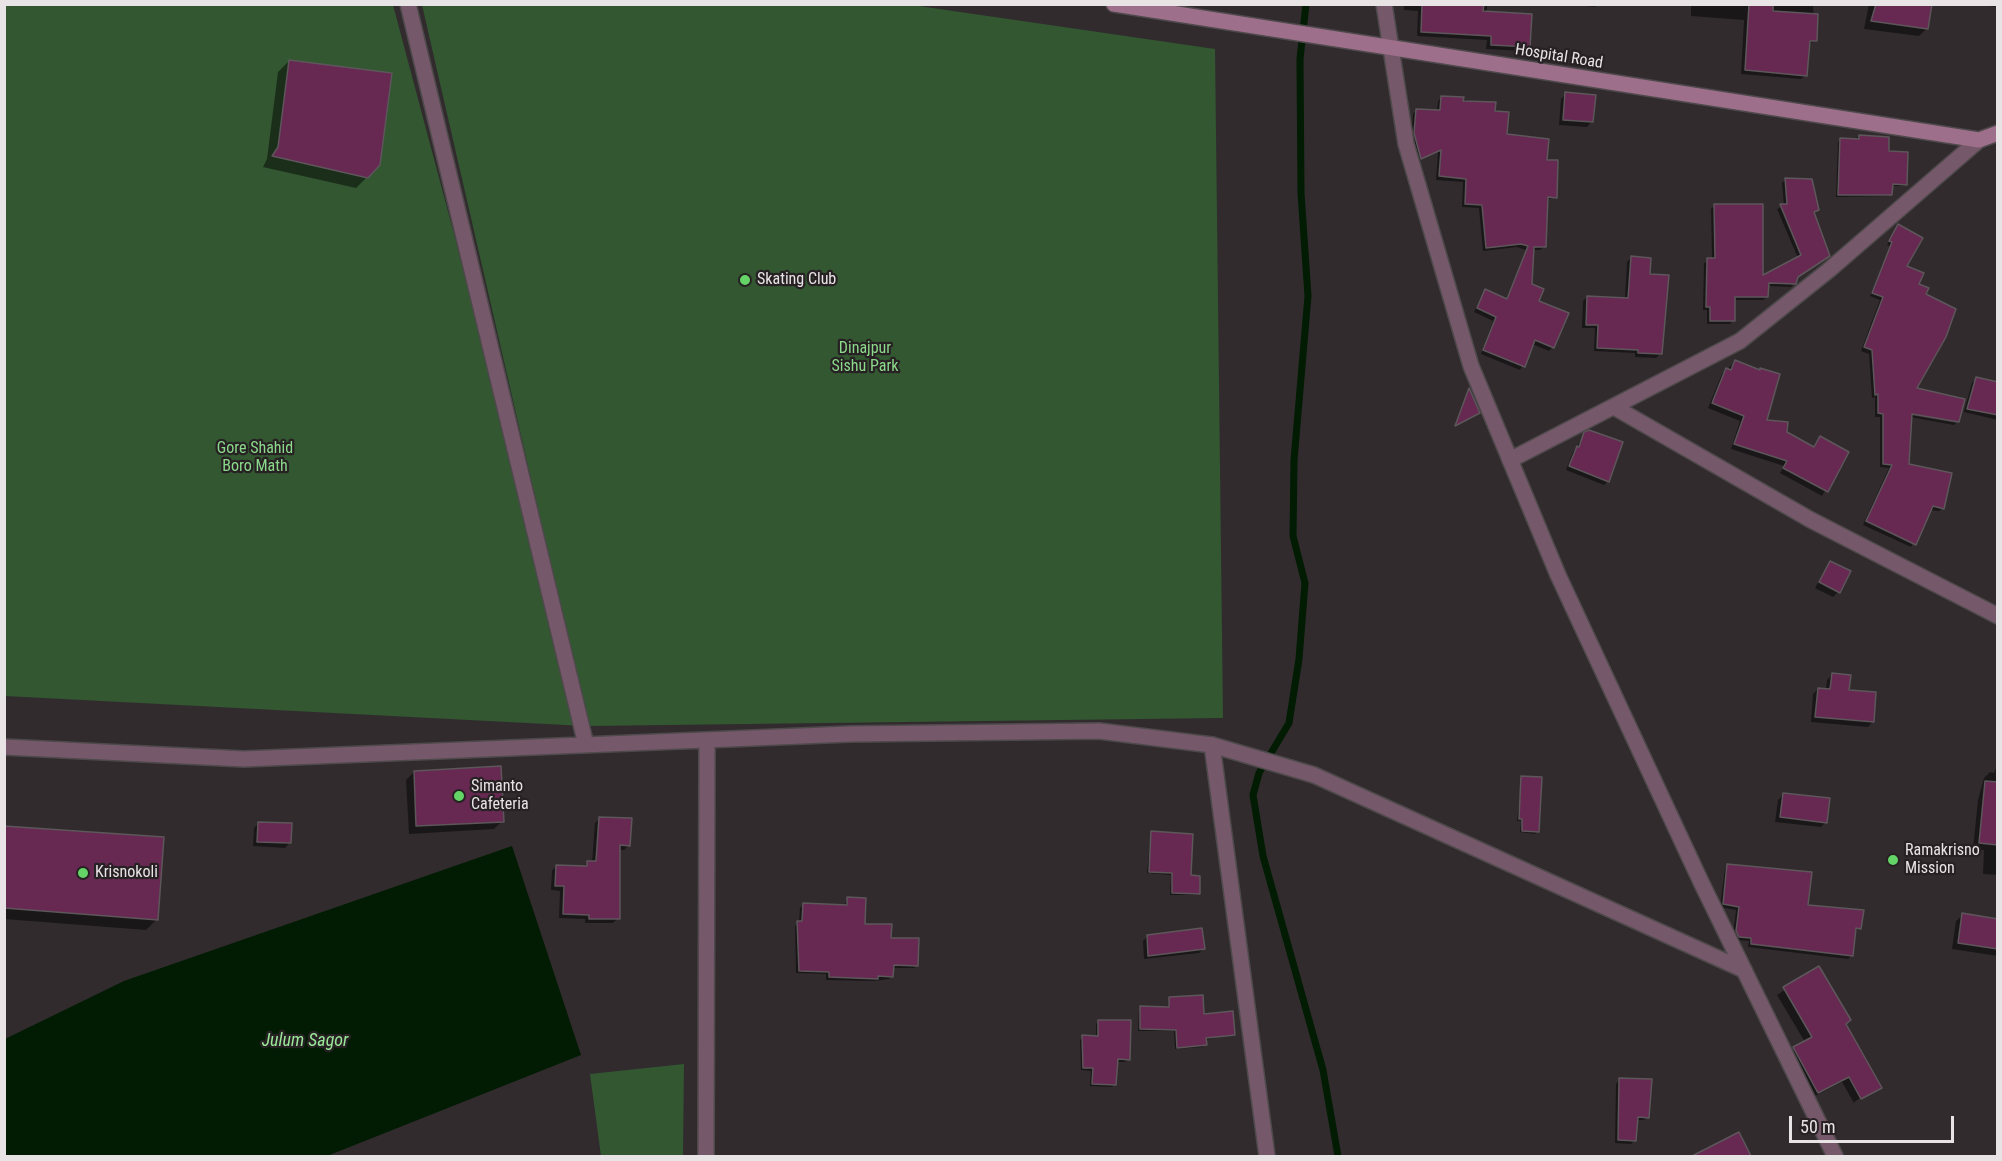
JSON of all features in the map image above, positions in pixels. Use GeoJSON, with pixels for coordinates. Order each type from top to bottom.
{"type":"FeatureCollection","features":[{"type":"Feature","properties":{"kind":"main road","name":"Hospital Road"},"geometry":{"type":"LineString","coordinates":[[1114,4],[1330,40],[1979,140],[1998,133]]}},
{"type":"Feature","properties":{"kind":"street"},"geometry":{"type":"LineString","coordinates":[[408,4],[586,745]]}},
{"type":"Feature","properties":{"kind":"street"},"geometry":{"type":"LineString","coordinates":[[1384,4],[1409,155],[1471,366],[1558,575],[1744,970],[1835,1156]]}},
{"type":"Feature","properties":{"kind":"street"},"geometry":{"type":"LineString","coordinates":[[1510,460],[1740,341],[1829,270],[1979,140]]}},
{"type":"Feature","properties":{"kind":"street"},"geometry":{"type":"LineString","coordinates":[[1614,407],[1812,520],[1998,616]]}},
{"type":"Feature","properties":{"kind":"street"},"geometry":{"type":"LineString","coordinates":[[4,747],[244,759],[850,734],[1098,731],[1212,745],[1314,776],[1744,970]]}},
{"type":"Feature","properties":{"kind":"street"},"geometry":{"type":"LineString","coordinates":[[706,1156],[707,740]]}},
{"type":"Feature","properties":{"kind":"street"},"geometry":{"type":"LineString","coordinates":[[1212,745],[1267,1156]]}},
{"type":"Feature","properties":{"kind":"green space","name":"Dinajpur Sishu Park"},"geometry":{"type":"Polygon","coordinates":[[[905,4],[1215,49],[1223,718],[588,726],[422,5],[905,4]]]}},
{"type":"Feature","properties":{"kind":"green space","name":"Gore Shahid Boro Math"},"geometry":{"type":"Polygon","coordinates":[[[4,5],[393,5],[585,726],[5,696],[4,5]]]}},
{"type":"Feature","properties":{"kind":"green space"},"geometry":{"type":"Polygon","coordinates":[[[684,1064],[683,1156],[601,1156],[590,1074],[684,1064]]]}},
{"type":"Feature","properties":{"kind":"water","name":"Julum Sagor"},"geometry":{"type":"Polygon","coordinates":[[[512,846],[581,1055],[327,1156],[5,1156],[5,1039],[124,981],[512,846]]]}},
{"type":"Feature","properties":{"kind":"building"},"geometry":{"type":"Polygon","coordinates":[[[1422,4],[1484,4],[1483,11],[1532,14],[1530,47],[1491,45],[1491,36],[1421,32],[1422,4]]]}},
{"type":"Feature","properties":{"kind":"building"},"geometry":{"type":"Polygon","coordinates":[[[1749,4],[1773,4],[1773,11],[1818,14],[1817,41],[1810,41],[1807,76],[1745,70],[1749,4]]]}},
{"type":"Feature","properties":{"kind":"building"},"geometry":{"type":"Polygon","coordinates":[[[1876,4],[1932,4],[1928,29],[1871,21],[1876,4]]]}},
{"type":"Feature","properties":{"kind":"building"},"geometry":{"type":"Polygon","coordinates":[[[289,60],[392,73],[380,165],[368,178],[272,156],[278,147],[289,60]]]}},
{"type":"Feature","properties":{"kind":"building"},"geometry":{"type":"Polygon","coordinates":[[[1565,92],[1596,95],[1593,122],[1563,120],[1565,92]]]}},
{"type":"Feature","properties":{"kind":"building"},"geometry":{"type":"Polygon","coordinates":[[[1441,96],[1464,97],[1463,101],[1496,102],[1495,111],[1509,112],[1507,134],[1549,139],[1547,160],[1558,160],[1557,198],[1548,197],[1546,247],[1534,247],[1532,284],[1544,289],[1539,301],[1569,313],[1554,348],[1535,340],[1525,367],[1483,350],[1496,317],[1477,308],[1485,289],[1507,299],[1528,246],[1521,244],[1486,248],[1482,205],[1465,204],[1466,179],[1439,176],[1441,150],[1421,159],[1414,133],[1416,109],[1440,110],[1441,96]]]}},
{"type":"Feature","properties":{"kind":"building"},"geometry":{"type":"Polygon","coordinates":[[[1859,135],[1889,137],[1889,151],[1908,152],[1907,185],[1893,184],[1892,195],[1838,195],[1840,138],[1859,139],[1859,135]]]}},
{"type":"Feature","properties":{"kind":"building"},"geometry":{"type":"Polygon","coordinates":[[[1785,178],[1812,179],[1819,210],[1814,212],[1830,256],[1798,277],[1796,284],[1769,283],[1768,297],[1735,297],[1735,321],[1710,321],[1710,307],[1706,307],[1707,258],[1715,258],[1714,204],[1763,204],[1763,275],[1801,255],[1780,204],[1787,204],[1785,178]]]}},
{"type":"Feature","properties":{"kind":"building"},"geometry":{"type":"Polygon","coordinates":[[[1898,224],[1923,238],[1907,266],[1924,273],[1919,284],[1929,288],[1926,294],[1956,309],[1946,337],[1917,388],[1965,399],[1959,422],[1912,414],[1909,464],[1952,473],[1944,509],[1933,506],[1916,545],[1866,521],[1892,465],[1883,464],[1883,414],[1878,413],[1878,394],[1875,395],[1872,350],[1864,347],[1883,297],[1872,293],[1892,242],[1889,241],[1898,224]]]}},
{"type":"Feature","properties":{"kind":"building"},"geometry":{"type":"Polygon","coordinates":[[[1631,256],[1651,258],[1650,274],[1669,275],[1662,354],[1597,348],[1598,325],[1586,325],[1587,296],[1628,298],[1631,256]]]}},
{"type":"Feature","properties":{"kind":"building"},"geometry":{"type":"Polygon","coordinates":[[[1735,360],[1760,370],[1760,368],[1780,374],[1767,420],[1788,422],[1787,432],[1814,447],[1820,436],[1849,452],[1828,492],[1783,468],[1787,461],[1734,444],[1744,416],[1712,403],[1726,368],[1731,370],[1735,360]]]}},
{"type":"Feature","properties":{"kind":"building"},"geometry":{"type":"Polygon","coordinates":[[[1976,377],[1998,382],[1998,415],[1967,409],[1976,377]]]}},
{"type":"Feature","properties":{"kind":"building"},"geometry":{"type":"Polygon","coordinates":[[[1469,388],[1480,413],[1455,426],[1469,388]]]}},
{"type":"Feature","properties":{"kind":"building"},"geometry":{"type":"Polygon","coordinates":[[[1589,430],[1623,442],[1609,482],[1569,466],[1584,432],[1589,430]]]}},
{"type":"Feature","properties":{"kind":"building"},"geometry":{"type":"Polygon","coordinates":[[[1830,561],[1851,571],[1840,593],[1819,582],[1830,561]]]}},
{"type":"Feature","properties":{"kind":"building"},"geometry":{"type":"Polygon","coordinates":[[[1832,673],[1851,675],[1849,690],[1876,692],[1874,722],[1815,717],[1818,688],[1830,689],[1832,673]]]}},
{"type":"Feature","properties":{"kind":"building","name":"Simanto Cafeteria"},"geometry":{"type":"Polygon","coordinates":[[[501,766],[504,822],[416,826],[414,771],[501,766]]]}},
{"type":"Feature","properties":{"kind":"building"},"geometry":{"type":"Polygon","coordinates":[[[1521,776],[1542,777],[1539,832],[1522,831],[1522,819],[1519,819],[1521,776]]]}},
{"type":"Feature","properties":{"kind":"building"},"geometry":{"type":"Polygon","coordinates":[[[1985,781],[1998,782],[1998,845],[1979,843],[1985,781]]]}},
{"type":"Feature","properties":{"kind":"building"},"geometry":{"type":"Polygon","coordinates":[[[1783,793],[1830,798],[1827,823],[1780,817],[1783,793]]]}},
{"type":"Feature","properties":{"kind":"building"},"geometry":{"type":"Polygon","coordinates":[[[599,817],[632,818],[630,846],[620,845],[620,919],[589,919],[589,915],[563,914],[564,886],[555,886],[556,865],[587,866],[587,861],[596,861],[599,817]]]}},
{"type":"Feature","properties":{"kind":"building"},"geometry":{"type":"Polygon","coordinates":[[[258,822],[292,823],[291,843],[257,842],[258,822]]]}},
{"type":"Feature","properties":{"kind":"building","name":"Krisnokoli"},"geometry":{"type":"Polygon","coordinates":[[[4,826],[164,837],[158,920],[4,908],[4,826]]]}},
{"type":"Feature","properties":{"kind":"building"},"geometry":{"type":"Polygon","coordinates":[[[1151,831],[1193,834],[1191,875],[1200,876],[1200,894],[1172,893],[1172,873],[1149,872],[1151,831]]]}},
{"type":"Feature","properties":{"kind":"building"},"geometry":{"type":"Polygon","coordinates":[[[1727,864],[1812,872],[1808,905],[1864,910],[1861,929],[1856,928],[1853,956],[1751,944],[1751,938],[1739,937],[1736,931],[1739,907],[1723,904],[1727,864]]]}},
{"type":"Feature","properties":{"kind":"building"},"geometry":{"type":"Polygon","coordinates":[[[847,897],[866,898],[865,924],[892,924],[891,938],[919,938],[918,966],[894,965],[893,977],[878,976],[878,979],[829,977],[829,972],[799,971],[797,921],[802,921],[803,903],[847,905],[847,897]]]}},
{"type":"Feature","properties":{"kind":"building"},"geometry":{"type":"Polygon","coordinates":[[[1962,913],[1998,919],[1998,949],[1958,943],[1962,913]]]}},
{"type":"Feature","properties":{"kind":"building"},"geometry":{"type":"Polygon","coordinates":[[[1202,928],[1205,949],[1148,956],[1147,935],[1202,928]]]}},
{"type":"Feature","properties":{"kind":"building"},"geometry":{"type":"Polygon","coordinates":[[[1819,966],[1851,1020],[1846,1024],[1882,1088],[1861,1099],[1849,1077],[1818,1093],[1793,1047],[1812,1037],[1783,987],[1819,966]]]}},
{"type":"Feature","properties":{"kind":"building"},"geometry":{"type":"Polygon","coordinates":[[[1203,995],[1204,1014],[1233,1011],[1235,1035],[1206,1038],[1207,1045],[1177,1048],[1176,1030],[1140,1029],[1140,1006],[1169,1007],[1169,997],[1203,995]]]}},
{"type":"Feature","properties":{"kind":"building"},"geometry":{"type":"Polygon","coordinates":[[[1098,1020],[1131,1020],[1130,1060],[1118,1059],[1116,1085],[1092,1084],[1093,1068],[1083,1068],[1082,1035],[1098,1036],[1098,1020]]]}},
{"type":"Feature","properties":{"kind":"building"},"geometry":{"type":"Polygon","coordinates":[[[1619,1078],[1652,1079],[1649,1118],[1638,1117],[1636,1141],[1618,1140],[1619,1078]]]}},
{"type":"Feature","properties":{"kind":"building"},"geometry":{"type":"Polygon","coordinates":[[[1739,1132],[1751,1156],[1692,1156],[1739,1132]]]}},
{"type":"Feature","properties":{"kind":"waterway"},"geometry":{"type":"LineString","coordinates":[[1306,4],[1300,59],[1301,193],[1308,296],[1294,460],[1293,536],[1305,583],[1299,659],[1289,723],[1259,773],[1253,795],[1263,856],[1323,1070],[1338,1156]]}},
{"type":"Feature","properties":{"kind":"place","name":"Skating Club"},"geometry":{"type":"Point","coordinates":[745,280]}},
{"type":"Feature","properties":{"kind":"place","name":"Simanto Cafeteria"},"geometry":{"type":"Point","coordinates":[459,796]}},
{"type":"Feature","properties":{"kind":"place","name":"Ramakrisno Mission"},"geometry":{"type":"Point","coordinates":[1893,860]}},
{"type":"Feature","properties":{"kind":"place","name":"Krisnokoli"},"geometry":{"type":"Point","coordinates":[83,873]}}]}
